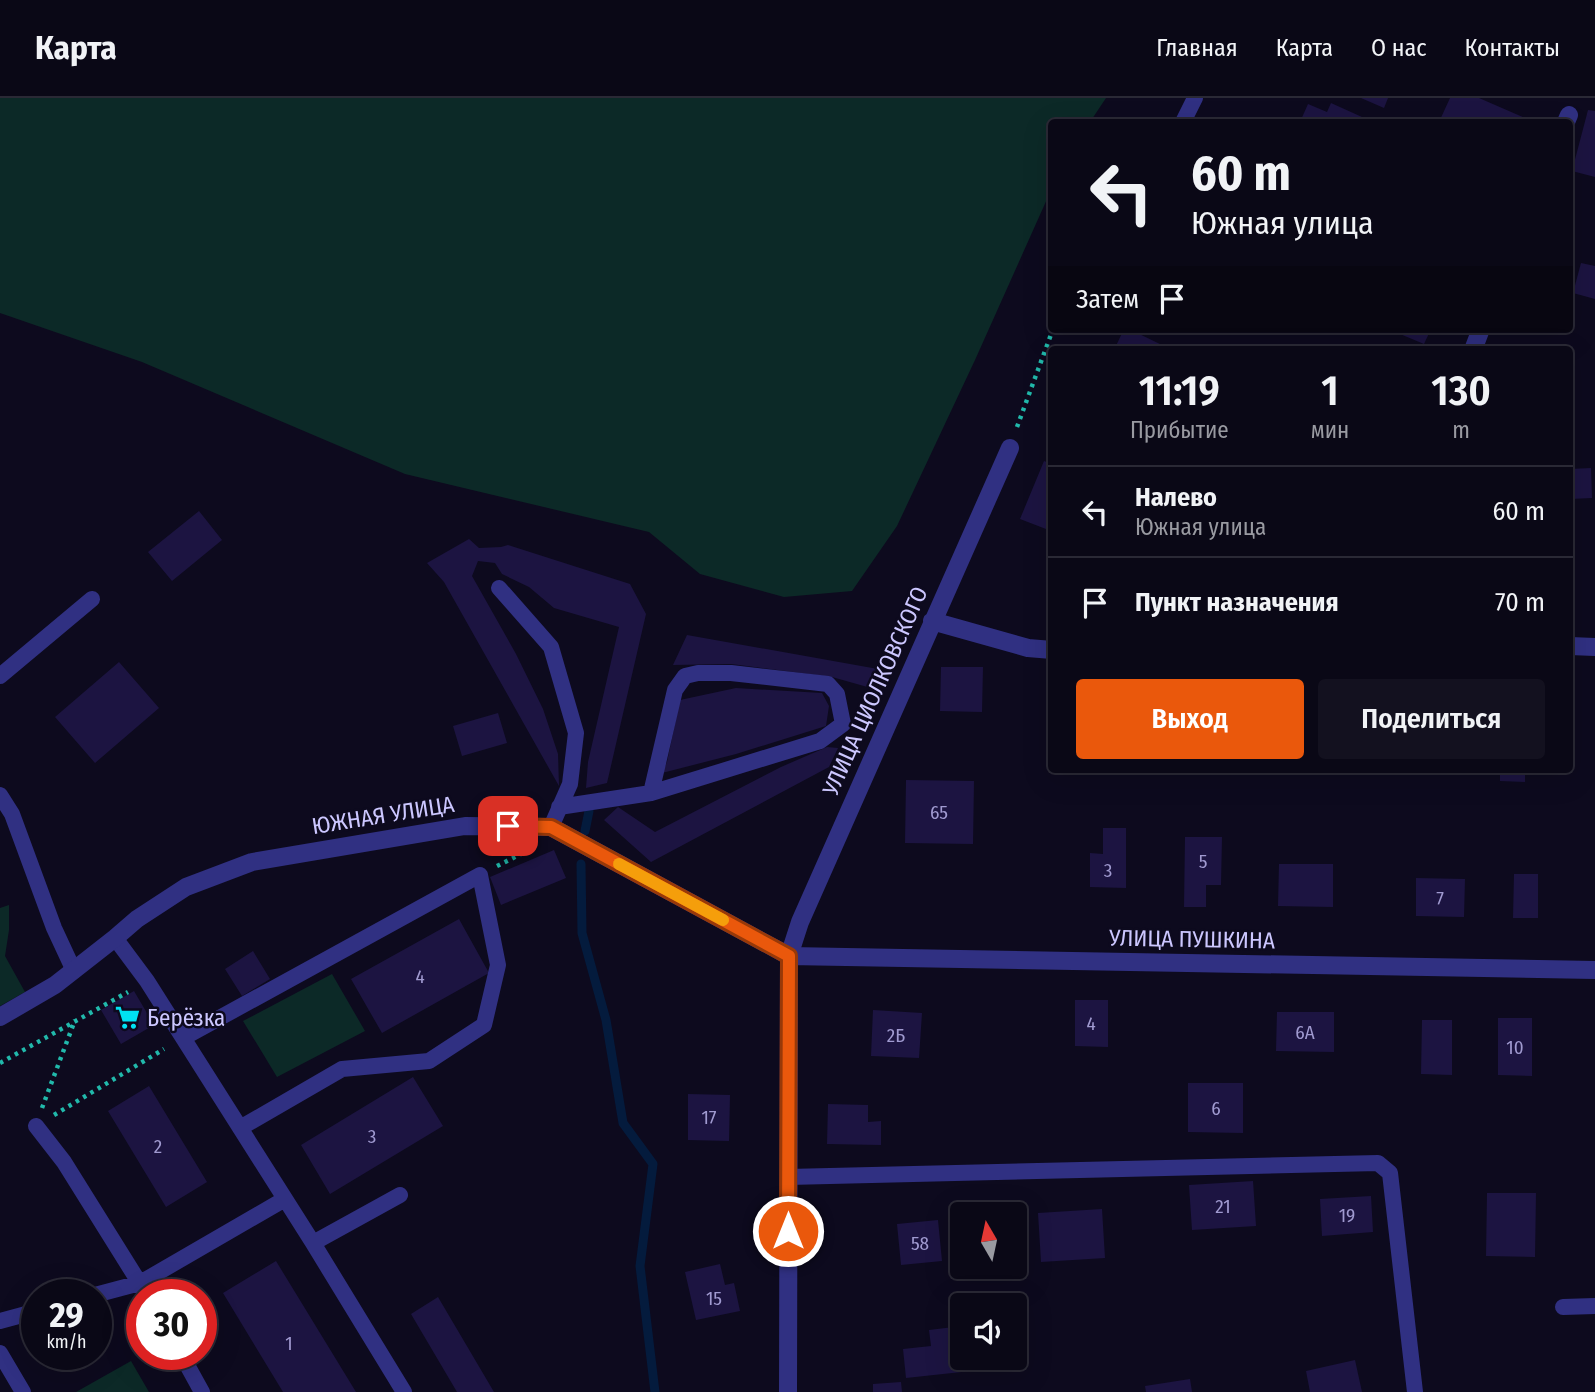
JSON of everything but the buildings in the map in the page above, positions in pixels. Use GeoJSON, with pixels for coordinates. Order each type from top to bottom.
{"type":"FeatureCollection","features":[{"type":"Feature","properties":{"kind":"street","name":"УЛИЦА ЦИОЛКОВСКОГО"},"geometry":{"type":"LineString","coordinates":[[788,1392],[789,956],[800,922],[1010,447]]}},
{"type":"Feature","properties":{"kind":"street"},"geometry":{"type":"LineString","coordinates":[[932,621],[1028,648],[1048,650]]}},
{"type":"Feature","properties":{"kind":"street"},"geometry":{"type":"LineString","coordinates":[[1573,646],[1595,647]]}},
{"type":"Feature","properties":{"kind":"street","name":"ЮЖНАЯ УЛИЦА"},"geometry":{"type":"LineString","coordinates":[[0,1017],[55,985],[137,919],[186,887],[252,862],[465,826],[551,827],[789,956]]}},
{"type":"Feature","properties":{"kind":"street","name":"УЛИЦА ПУШКИНА"},"geometry":{"type":"LineString","coordinates":[[789,956],[1595,970]]}},
{"type":"Feature","properties":{"kind":"lane"},"geometry":{"type":"LineString","coordinates":[[1184,119],[1195,98]]}},
{"type":"Feature","properties":{"kind":"lane"},"geometry":{"type":"LineString","coordinates":[[499,587],[551,647],[576,733],[569,784],[551,827]]}},
{"type":"Feature","properties":{"kind":"lane"},"geometry":{"type":"LineString","coordinates":[[0,676],[92,599]]}},
{"type":"Feature","properties":{"kind":"lane"},"geometry":{"type":"LineString","coordinates":[[559,807],[651,793],[820,741],[843,724],[837,694],[828,684],[731,673],[698,673],[685,676],[675,690],[651,793]]}},
{"type":"Feature","properties":{"kind":"lane"},"geometry":{"type":"LineString","coordinates":[[0,795],[12,814],[54,928],[74,971]]}},
{"type":"Feature","properties":{"kind":"lane"},"geometry":{"type":"LineString","coordinates":[[183,1038],[480,875],[498,965],[484,1025],[429,1061],[342,1069],[240,1128]]}},
{"type":"Feature","properties":{"kind":"lane"},"geometry":{"type":"LineString","coordinates":[[115,938],[147,981],[313,1242],[404,1392]]}},
{"type":"Feature","properties":{"kind":"lane"},"geometry":{"type":"LineString","coordinates":[[36,1126],[64,1162],[137,1279]]}},
{"type":"Feature","properties":{"kind":"lane"},"geometry":{"type":"LineString","coordinates":[[788,1177],[1378,1163],[1390,1173],[1415,1392]]}},
{"type":"Feature","properties":{"kind":"lane"},"geometry":{"type":"LineString","coordinates":[[313,1242],[400,1195]]}},
{"type":"Feature","properties":{"kind":"lane"},"geometry":{"type":"LineString","coordinates":[[159,1279],[285,1199]]}},
{"type":"Feature","properties":{"kind":"lane"},"geometry":{"type":"LineString","coordinates":[[1563,1307],[1595,1306]]}},
{"type":"Feature","properties":{"kind":"lane"},"geometry":{"type":"LineString","coordinates":[[0,1321],[21,1315]]}},
{"type":"Feature","properties":{"kind":"lane"},"geometry":{"type":"LineString","coordinates":[[0,1353],[23,1392]]}},
{"type":"Feature","properties":{"kind":"lane"},"geometry":{"type":"LineString","coordinates":[[190,1370],[202,1392]]}},
{"type":"Feature","properties":{"kind":"path"},"geometry":{"type":"LineString","coordinates":[[1010,447],[1052,333]]}},
{"type":"Feature","properties":{"kind":"path"},"geometry":{"type":"LineString","coordinates":[[480,875],[527,851]]}},
{"type":"Feature","properties":{"kind":"path"},"geometry":{"type":"LineString","coordinates":[[0,1063],[147,981]]}},
{"type":"Feature","properties":{"kind":"path"},"geometry":{"type":"LineString","coordinates":[[36,1126],[75,1020]]}},
{"type":"Feature","properties":{"kind":"path"},"geometry":{"type":"LineString","coordinates":[[36,1126],[183,1038]]}},
{"type":"Feature","properties":{"kind":"green space"},"geometry":{"type":"Polygon","coordinates":[[[0,98],[1106,98],[1092,119],[1048,119],[1048,197],[897,526],[852,591],[784,597],[700,574],[649,532],[405,474],[142,362],[0,313],[0,98]]]}},
{"type":"Feature","properties":{"kind":"green space"},"geometry":{"type":"Polygon","coordinates":[[[9,905],[5,956],[25,992],[0,1006],[0,908],[9,905]]]}},
{"type":"Feature","properties":{"kind":"green space"},"geometry":{"type":"Polygon","coordinates":[[[332,974],[365,1031],[277,1077],[243,1021],[332,974]]]}},
{"type":"Feature","properties":{"kind":"green space"},"geometry":{"type":"Polygon","coordinates":[[[126,1364],[126,1370],[136,1370],[149,1392],[76,1392],[126,1364]]]}},
{"type":"Feature","properties":{"kind":"waterway"},"geometry":{"type":"LineString","coordinates":[[585,831],[589,811]]}},
{"type":"Feature","properties":{"kind":"waterway"},"geometry":{"type":"LineString","coordinates":[[581,864],[582,933],[606,1020],[623,1123],[653,1164],[640,1266],[655,1392]]}},
{"type":"Feature","properties":{"kind":"slow traffic"},"geometry":{"type":"LineString","coordinates":[[619,864],[723,920]]}},
{"type":"Feature","properties":{"kind":"place","name":"Берёзка"},"geometry":{"type":"Point","coordinates":[127,1018]}},
{"type":"Feature","properties":{"kind":"route"},"geometry":{"type":"LineString","coordinates":[[508,826],[551,827],[789,956],[788,1231]]}}]}
